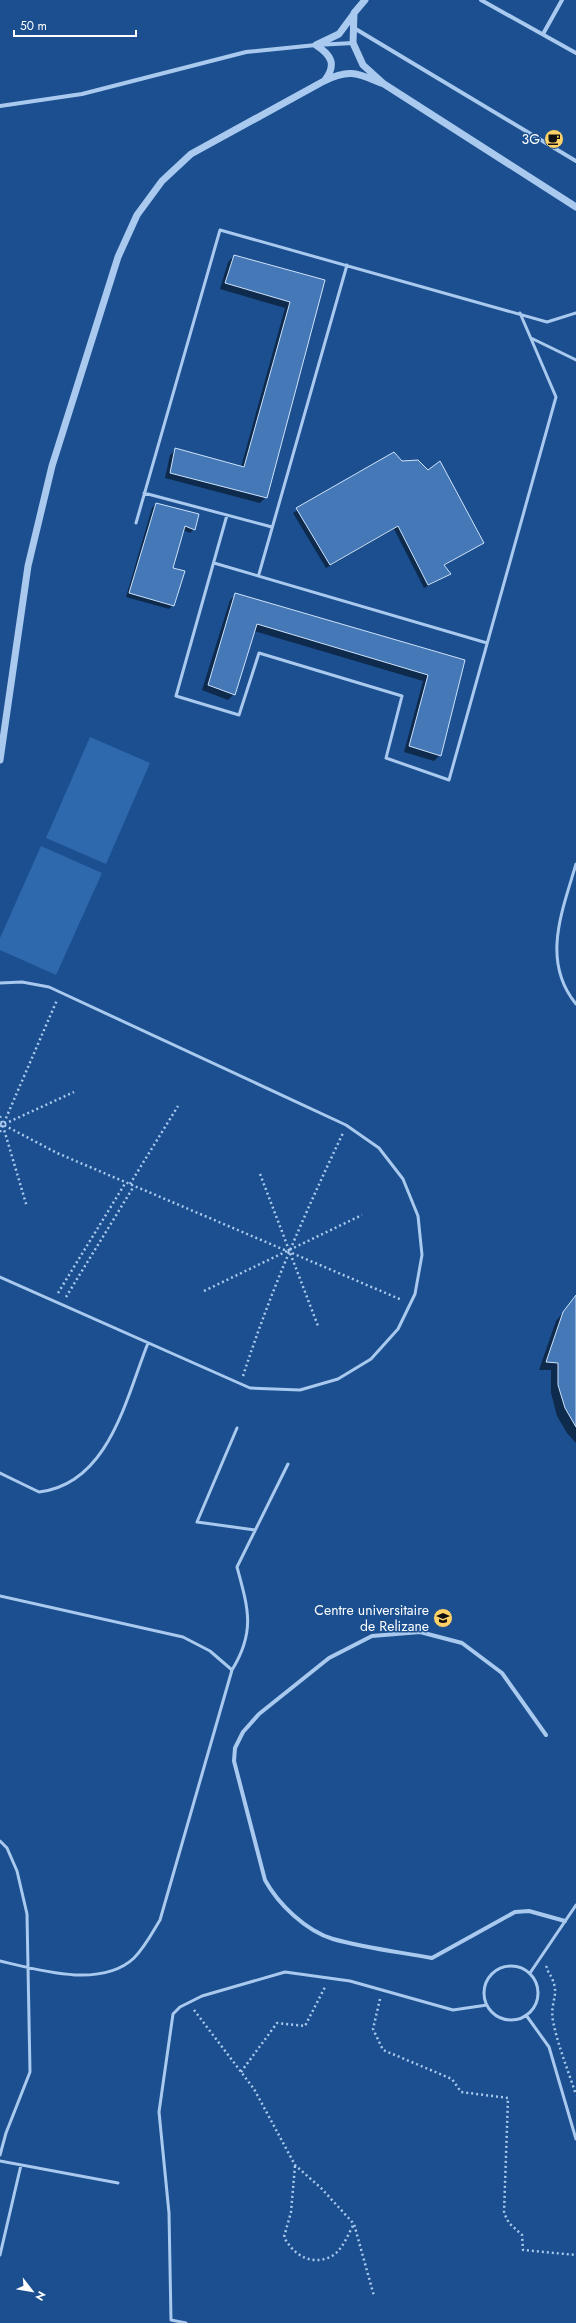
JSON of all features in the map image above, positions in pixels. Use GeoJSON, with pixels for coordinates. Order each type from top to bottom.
{"type":"FeatureCollection","features":[{"type":"Feature","properties":{"kind":"street"},"geometry":{"type":"LineString","coordinates":[[316,45],[339,34],[365,0]]}},
{"type":"Feature","properties":{"kind":"street"},"geometry":{"type":"LineString","coordinates":[[481,0],[576,53]]}},
{"type":"Feature","properties":{"kind":"street"},"geometry":{"type":"LineString","coordinates":[[543,34],[562,0]]}},
{"type":"Feature","properties":{"kind":"street"},"geometry":{"type":"LineString","coordinates":[[354,14],[353,44],[363,65],[384,84],[576,207]]}},
{"type":"Feature","properties":{"kind":"street"},"geometry":{"type":"LineString","coordinates":[[354,28],[576,161]]}},
{"type":"Feature","properties":{"kind":"street"},"geometry":{"type":"LineString","coordinates":[[0,106],[82,94],[246,52],[316,45],[353,44]]}},
{"type":"Feature","properties":{"kind":"street"},"geometry":{"type":"LineString","coordinates":[[316,45],[326,52],[332,61],[331,72],[324,81]]}},
{"type":"Feature","properties":{"kind":"street"},"geometry":{"type":"LineString","coordinates":[[0,760],[28,566],[52,466],[118,257],[137,215],[162,181],[191,154],[324,81],[335,76],[351,72],[384,84]]}},
{"type":"Feature","properties":{"kind":"street"},"geometry":{"type":"LineString","coordinates":[[546,1735],[502,1672],[462,1643],[420,1632],[372,1636],[329,1658],[259,1714],[243,1732],[235,1748],[234,1761],[265,1880],[273,1895],[312,1930],[332,1939],[432,1958],[515,1912],[529,1911],[565,1921]]}},
{"type":"Feature","properties":{"kind":"lane"},"geometry":{"type":"LineString","coordinates":[[136,523],[220,230],[520,313],[547,322],[576,313]]}},
{"type":"Feature","properties":{"kind":"lane"},"geometry":{"type":"LineString","coordinates":[[259,574],[347,265]]}},
{"type":"Feature","properties":{"kind":"lane"},"geometry":{"type":"LineString","coordinates":[[227,515],[176,696],[239,715],[258,653],[402,696],[386,758],[449,780],[556,397],[520,313]]}},
{"type":"Feature","properties":{"kind":"lane"},"geometry":{"type":"LineString","coordinates":[[530,338],[576,360]]}},
{"type":"Feature","properties":{"kind":"lane"},"geometry":{"type":"LineString","coordinates":[[144,493],[272,527]]}},
{"type":"Feature","properties":{"kind":"lane"},"geometry":{"type":"LineString","coordinates":[[214,563],[259,574],[487,643]]}},
{"type":"Feature","properties":{"kind":"lane"},"geometry":{"type":"LineString","coordinates":[[576,864],[562,910],[556,941],[557,965],[565,991],[576,1004]]}},
{"type":"Feature","properties":{"kind":"lane"},"geometry":{"type":"LineString","coordinates":[[0,983],[22,982],[49,987],[346,1126],[378,1148],[403,1179],[418,1216],[422,1255],[415,1294],[398,1329],[371,1359],[338,1380],[300,1390],[261,1390],[241,1384],[0,1277]]}},
{"type":"Feature","properties":{"kind":"lane"},"geometry":{"type":"LineString","coordinates":[[0,1473],[39,1492],[67,1484],[86,1472],[100,1456],[115,1428],[148,1343]]}},
{"type":"Feature","properties":{"kind":"lane"},"geometry":{"type":"LineString","coordinates":[[237,1428],[198,1522],[255,1530]]}},
{"type":"Feature","properties":{"kind":"lane"},"geometry":{"type":"LineString","coordinates":[[0,1961],[49,1972],[90,1976],[112,1970],[132,1959],[145,1944],[160,1920],[232,1670],[242,1654],[249,1614],[237,1568],[288,1464]]}},
{"type":"Feature","properties":{"kind":"lane"},"geometry":{"type":"LineString","coordinates":[[0,1596],[183,1637],[210,1651],[232,1670]]}},
{"type":"Feature","properties":{"kind":"lane"},"geometry":{"type":"LineString","coordinates":[[0,1841],[8,1848],[17,1871],[27,1914],[30,2072],[6,2133],[0,2155]]}},
{"type":"Feature","properties":{"kind":"lane"},"geometry":{"type":"LineString","coordinates":[[530,1973],[576,1905]]}},
{"type":"Feature","properties":{"kind":"lane"},"geometry":{"type":"LineString","coordinates":[[509,1966],[518,1966],[530,1973],[536,1983],[538,1991],[533,2008],[526,2015],[514,2019],[500,2018],[492,2012],[487,2005],[484,1996],[485,1987],[493,1972],[509,1966]]}},
{"type":"Feature","properties":{"kind":"lane"},"geometry":{"type":"LineString","coordinates":[[186,2323],[171,2320],[169,2213],[159,2112],[173,2014],[188,2003],[202,1996],[284,1972],[350,1980],[453,2010],[487,2005]]}},
{"type":"Feature","properties":{"kind":"lane"},"geometry":{"type":"LineString","coordinates":[[526,2015],[550,2047],[576,2139]]}},
{"type":"Feature","properties":{"kind":"lane"},"geometry":{"type":"LineString","coordinates":[[0,2160],[118,2183]]}},
{"type":"Feature","properties":{"kind":"lane"},"geometry":{"type":"LineString","coordinates":[[0,2255],[21,2165]]}},
{"type":"Feature","properties":{"kind":"path"},"geometry":{"type":"LineString","coordinates":[[0,1132],[60,992]]}},
{"type":"Feature","properties":{"kind":"path"},"geometry":{"type":"LineString","coordinates":[[0,1126],[74,1092]]}},
{"type":"Feature","properties":{"kind":"path"},"geometry":{"type":"LineString","coordinates":[[130,1184],[178,1106]]}},
{"type":"Feature","properties":{"kind":"path"},"geometry":{"type":"LineString","coordinates":[[0,1116],[4,1124],[27,1207]]}},
{"type":"Feature","properties":{"kind":"path"},"geometry":{"type":"LineString","coordinates":[[0,1123],[57,1153],[289,1250],[410,1304]]}},
{"type":"Feature","properties":{"kind":"path"},"geometry":{"type":"LineString","coordinates":[[241,1384],[257,1334],[289,1250],[346,1126]]}},
{"type":"Feature","properties":{"kind":"path"},"geometry":{"type":"LineString","coordinates":[[260,1174],[318,1326]]}},
{"type":"Feature","properties":{"kind":"path"},"geometry":{"type":"LineString","coordinates":[[54,1301],[126,1182]]}},
{"type":"Feature","properties":{"kind":"path"},"geometry":{"type":"LineString","coordinates":[[61,1304],[134,1186]]}},
{"type":"Feature","properties":{"kind":"path"},"geometry":{"type":"LineString","coordinates":[[204,1291],[362,1215]]}},
{"type":"Feature","properties":{"kind":"path"},"geometry":{"type":"LineString","coordinates":[[550,1962],[546,1968],[556,1986],[553,2018],[576,2095]]}},
{"type":"Feature","properties":{"kind":"path"},"geometry":{"type":"LineString","coordinates":[[241,2072],[277,2023],[305,2026],[330,1978]]}},
{"type":"Feature","properties":{"kind":"path"},"geometry":{"type":"LineString","coordinates":[[383,1990],[376,2009],[373,2029],[383,2050],[452,2079],[461,2092],[508,2098],[504,2213],[510,2223],[522,2235],[523,2250],[576,2255]]}},
{"type":"Feature","properties":{"kind":"path"},"geometry":{"type":"LineString","coordinates":[[188,2003],[254,2089],[295,2165],[321,2188],[354,2224],[374,2296]]}},
{"type":"Feature","properties":{"kind":"path"},"geometry":{"type":"LineString","coordinates":[[295,2165],[291,2212],[284,2237],[290,2249],[309,2260],[331,2257],[343,2244],[354,2224]]}},
{"type":"Feature","properties":{"kind":"shaded area"},"geometry":{"type":"Polygon","coordinates":[[[90,737],[150,763],[106,864],[46,838],[90,737]]]}},
{"type":"Feature","properties":{"kind":"shaded area"},"geometry":{"type":"Polygon","coordinates":[[[41,846],[102,873],[56,975],[0,950],[0,938],[41,846]]]}},
{"type":"Feature","properties":{"kind":"building"},"geometry":{"type":"Polygon","coordinates":[[[234,255],[325,280],[267,498],[170,473],[175,448],[244,467],[290,302],[225,283],[234,255]]]}},
{"type":"Feature","properties":{"kind":"building"},"geometry":{"type":"Polygon","coordinates":[[[394,452],[402,461],[418,460],[428,470],[440,461],[484,543],[444,565],[451,574],[428,585],[398,526],[330,565],[296,508],[394,452]]]}},
{"type":"Feature","properties":{"kind":"building"},"geometry":{"type":"Polygon","coordinates":[[[156,503],[199,514],[195,530],[185,526],[173,568],[185,571],[174,606],[129,593],[156,503]]]}},
{"type":"Feature","properties":{"kind":"building"},"geometry":{"type":"Polygon","coordinates":[[[235,593],[465,660],[441,756],[409,746],[428,675],[257,624],[235,695],[208,685],[235,593]]]}},
{"type":"Feature","properties":{"kind":"building"},"geometry":{"type":"Polygon","coordinates":[[[576,1295],[576,1427],[565,1408],[558,1385],[558,1363],[546,1362],[563,1312],[576,1295]]]}},
{"type":"Feature","properties":{"kind":"place","name":"3G"},"geometry":{"type":"Point","coordinates":[554,139]}},
{"type":"Feature","properties":{"kind":"place","name":"Centre universitaire de Relizane"},"geometry":{"type":"Point","coordinates":[443,1618]}}]}
